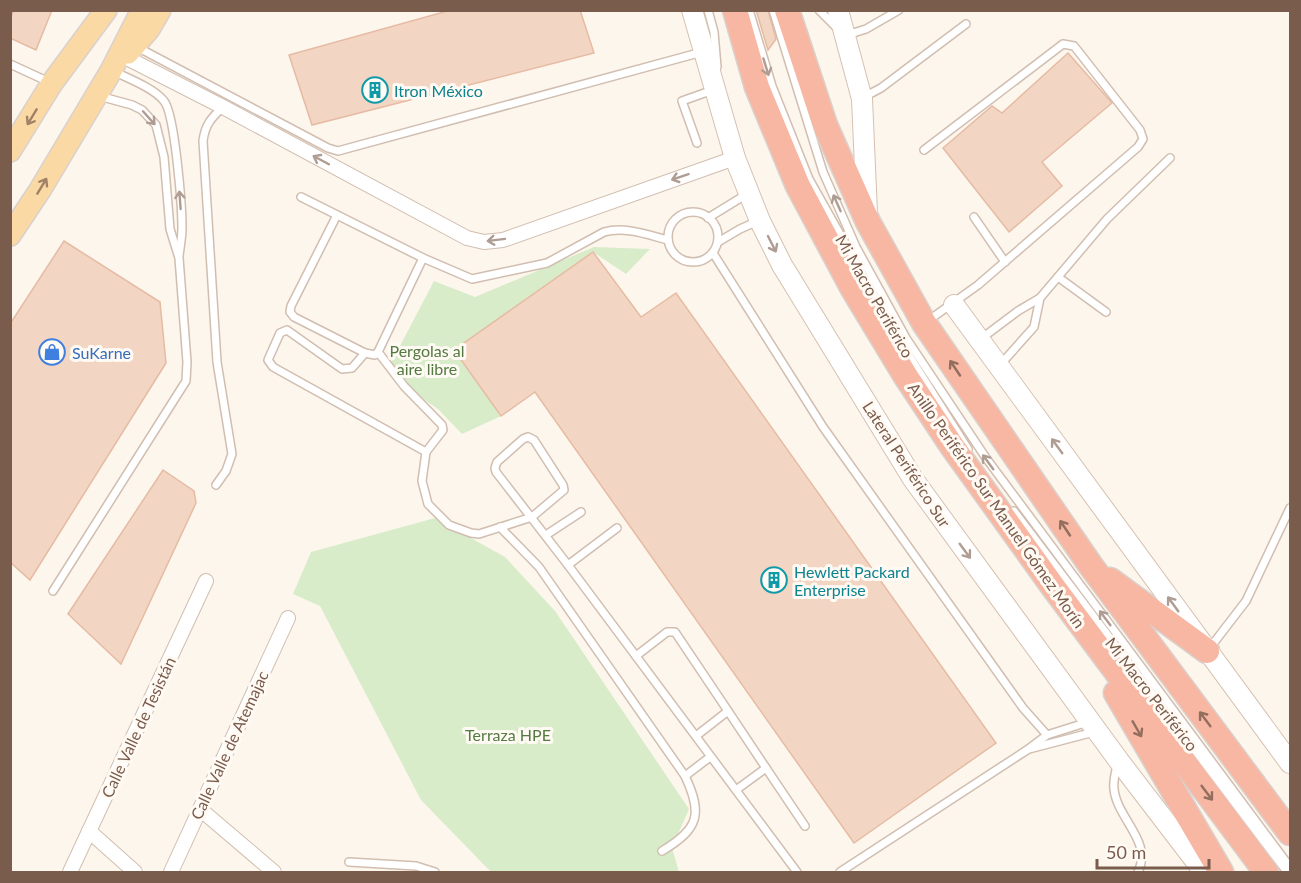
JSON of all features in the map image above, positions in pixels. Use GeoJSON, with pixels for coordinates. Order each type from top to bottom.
{"type":"FeatureCollection","features":[{"type":"Feature","properties":{"kind":"highway","name":"Anillo Periférico Sur Manuel Gómez Morín"},"geometry":{"type":"LineString","coordinates":[[735,10],[757,87],[798,186],[853,289],[952,446],[1054,588],[1266,873]]}},
{"type":"Feature","properties":{"kind":"highway"},"geometry":{"type":"LineString","coordinates":[[786,10],[825,124],[868,222],[924,323],[1091,566],[1290,833]]}},
{"type":"Feature","properties":{"kind":"highway"},"geometry":{"type":"LineString","coordinates":[[1091,566],[1207,651]]}},
{"type":"Feature","properties":{"kind":"highway"},"geometry":{"type":"LineString","coordinates":[[1054,588],[1221,873]]}},
{"type":"Feature","properties":{"kind":"main road"},"geometry":{"type":"LineString","coordinates":[[75,50],[92,10]]}},
{"type":"Feature","properties":{"kind":"main road"},"geometry":{"type":"LineString","coordinates":[[10,151],[52,83],[106,10]]}},
{"type":"Feature","properties":{"kind":"main road"},"geometry":{"type":"LineString","coordinates":[[124,58],[142,10]]}},
{"type":"Feature","properties":{"kind":"main road"},"geometry":{"type":"LineString","coordinates":[[10,235],[40,190],[96,96],[160,10]]}},
{"type":"Feature","properties":{"kind":"street","name":"Lateral Periférico Sur"},"geometry":{"type":"LineString","coordinates":[[692,10],[735,158],[760,221],[782,265],[913,479],[1093,726],[1204,873]]}},
{"type":"Feature","properties":{"kind":"street"},"geometry":{"type":"LineString","coordinates":[[838,10],[862,99],[868,222]]}},
{"type":"Feature","properties":{"kind":"street"},"geometry":{"type":"LineString","coordinates":[[124,58],[223,107],[467,238],[484,242],[502,240],[735,158]]}},
{"type":"Feature","properties":{"kind":"street"},"geometry":{"type":"LineString","coordinates":[[954,304],[1290,763]]}},
{"type":"Feature","properties":{"kind":"street","name":"Calle Valle de Tesistán"},"geometry":{"type":"LineString","coordinates":[[70,873],[206,581]]}},
{"type":"Feature","properties":{"kind":"street","name":"Calle Valle de Atemajac"},"geometry":{"type":"LineString","coordinates":[[171,873],[288,618]]}},
{"type":"Feature","properties":{"kind":"street"},"geometry":{"type":"LineString","coordinates":[[200,809],[274,873]]}},
{"type":"Feature","properties":{"kind":"street"},"geometry":{"type":"LineString","coordinates":[[89,831],[135,873]]}},
{"type":"Feature","properties":{"kind":"lane"},"geometry":{"type":"LineString","coordinates":[[697,142],[682,101],[718,99],[714,32],[708,10]]}},
{"type":"Feature","properties":{"kind":"lane","name":"Mi Macro Periférico"},"geometry":{"type":"LineString","coordinates":[[749,10],[772,86],[809,179],[900,341],[975,459]]}},
{"type":"Feature","properties":{"kind":"lane","name":"Mi Macro Periférico"},"geometry":{"type":"LineString","coordinates":[[773,10],[823,172],[856,247],[906,338],[986,458],[1290,867]]}},
{"type":"Feature","properties":{"kind":"lane"},"geometry":{"type":"LineString","coordinates":[[819,10],[845,36],[866,29],[899,10]]}},
{"type":"Feature","properties":{"kind":"lane"},"geometry":{"type":"LineString","coordinates":[[862,99],[881,88],[966,24]]}},
{"type":"Feature","properties":{"kind":"lane"},"geometry":{"type":"LineString","coordinates":[[924,150],[1063,44],[1074,46],[1140,130],[1143,139],[1138,147],[1005,262],[954,304],[924,323]]}},
{"type":"Feature","properties":{"kind":"lane"},"geometry":{"type":"LineString","coordinates":[[124,58],[338,151],[704,51]]}},
{"type":"Feature","properties":{"kind":"lane"},"geometry":{"type":"LineString","coordinates":[[52,591],[186,381],[187,362],[179,258],[182,231],[177,161],[169,110],[164,101],[153,92],[124,58]]}},
{"type":"Feature","properties":{"kind":"lane"},"geometry":{"type":"LineString","coordinates":[[10,64],[52,83]]}},
{"type":"Feature","properties":{"kind":"lane"},"geometry":{"type":"LineString","coordinates":[[96,96],[132,105],[141,110],[156,125],[164,157],[170,229],[179,258]]}},
{"type":"Feature","properties":{"kind":"lane"},"geometry":{"type":"LineString","coordinates":[[216,485],[226,471],[232,454],[217,362],[203,141],[204,129],[208,121],[223,107]]}},
{"type":"Feature","properties":{"kind":"lane"},"geometry":{"type":"LineString","coordinates":[[980,340],[1018,311],[1040,298],[1107,219],[1170,158]]}},
{"type":"Feature","properties":{"kind":"lane"},"geometry":{"type":"LineString","coordinates":[[708,218],[749,192]]}},
{"type":"Feature","properties":{"kind":"lane"},"geometry":{"type":"LineString","coordinates":[[301,197],[423,258],[462,276],[478,279],[547,263],[604,232],[612,230],[621,229],[668,240]]}},
{"type":"Feature","properties":{"kind":"lane"},"geometry":{"type":"LineString","coordinates":[[697,213],[708,218],[717,228],[718,243],[713,253],[698,262],[687,261],[672,251],[668,240],[670,228],[675,220],[683,214],[697,213]]}},
{"type":"Feature","properties":{"kind":"lane"},"geometry":{"type":"LineString","coordinates":[[337,215],[290,312],[294,317],[365,353],[375,355],[378,352],[423,258]]}},
{"type":"Feature","properties":{"kind":"lane"},"geometry":{"type":"LineString","coordinates":[[974,217],[1005,262]]}},
{"type":"Feature","properties":{"kind":"lane"},"geometry":{"type":"LineString","coordinates":[[718,243],[740,229],[760,221]]}},
{"type":"Feature","properties":{"kind":"lane"},"geometry":{"type":"LineString","coordinates":[[713,253],[823,427],[1023,708],[1047,735]]}},
{"type":"Feature","properties":{"kind":"lane"},"geometry":{"type":"LineString","coordinates":[[1059,277],[1106,312]]}},
{"type":"Feature","properties":{"kind":"lane"},"geometry":{"type":"LineString","coordinates":[[999,366],[1034,327],[1040,298]]}},
{"type":"Feature","properties":{"kind":"lane"},"geometry":{"type":"LineString","coordinates":[[365,353],[352,368],[342,369],[286,330],[280,333],[268,360],[273,367],[426,452]]}},
{"type":"Feature","properties":{"kind":"lane"},"geometry":{"type":"LineString","coordinates":[[378,352],[404,386],[442,425],[443,430],[426,452],[422,481],[428,504],[449,525],[479,534],[532,517],[564,488],[534,440],[528,437],[523,439],[497,462],[496,472],[532,517],[797,873]]}},
{"type":"Feature","properties":{"kind":"lane","name":"Mi Macro Periférico"},"geometry":{"type":"LineString","coordinates":[[1010,507],[1287,873]]}},
{"type":"Feature","properties":{"kind":"lane"},"geometry":{"type":"LineString","coordinates":[[1207,651],[1246,601],[1290,508]]}},
{"type":"Feature","properties":{"kind":"lane"},"geometry":{"type":"LineString","coordinates":[[546,536],[580,512]]}},
{"type":"Feature","properties":{"kind":"lane"},"geometry":{"type":"LineString","coordinates":[[500,527],[544,575],[685,776],[695,796],[697,810],[692,825],[679,842],[662,852]]}},
{"type":"Feature","properties":{"kind":"lane"},"geometry":{"type":"LineString","coordinates":[[568,565],[617,528]]}},
{"type":"Feature","properties":{"kind":"lane"},"geometry":{"type":"LineString","coordinates":[[636,656],[667,632],[675,633],[806,826]]}},
{"type":"Feature","properties":{"kind":"lane"},"geometry":{"type":"LineString","coordinates":[[696,736],[728,711]]}},
{"type":"Feature","properties":{"kind":"lane"},"geometry":{"type":"LineString","coordinates":[[840,873],[1047,735],[1093,726]]}},
{"type":"Feature","properties":{"kind":"lane"},"geometry":{"type":"LineString","coordinates":[[1027,750],[1093,726]]}},
{"type":"Feature","properties":{"kind":"lane"},"geometry":{"type":"LineString","coordinates":[[685,776],[710,757]]}},
{"type":"Feature","properties":{"kind":"lane"},"geometry":{"type":"LineString","coordinates":[[1119,761],[1113,788],[1115,798],[1142,851],[1138,873]]}},
{"type":"Feature","properties":{"kind":"lane"},"geometry":{"type":"LineString","coordinates":[[736,790],[766,768]]}},
{"type":"Feature","properties":{"kind":"lane"},"geometry":{"type":"LineString","coordinates":[[349,862],[416,866],[435,873]]}},
{"type":"Feature","properties":{"kind":"green space","name":"Pergolas al aire libre"},"geometry":{"type":"Polygon","coordinates":[[[594,247],[650,249],[626,274],[593,252],[454,351],[501,416],[462,434],[438,409],[416,394],[391,363],[434,281],[475,297],[594,247]]]}},
{"type":"Feature","properties":{"kind":"green space","name":"Terraza HPE"},"geometry":{"type":"Polygon","coordinates":[[[435,518],[505,557],[555,611],[689,809],[672,848],[679,872],[491,872],[421,800],[320,606],[293,594],[311,552],[435,518]]]}},
{"type":"Feature","properties":{"kind":"building"},"geometry":{"type":"Polygon","coordinates":[[[14,10],[52,10],[36,50],[10,38],[10,19],[14,10]]]}},
{"type":"Feature","properties":{"kind":"building","name":"Itron México"},"geometry":{"type":"Polygon","coordinates":[[[451,10],[580,10],[594,53],[312,125],[289,55],[451,10]]]}},
{"type":"Feature","properties":{"kind":"building"},"geometry":{"type":"Polygon","coordinates":[[[756,10],[768,10],[776,39],[768,50],[756,10]]]}},
{"type":"Feature","properties":{"kind":"building"},"geometry":{"type":"Polygon","coordinates":[[[1068,53],[1112,103],[1042,162],[1062,186],[1009,232],[943,148],[992,106],[1002,113],[1068,53]]]}},
{"type":"Feature","properties":{"kind":"building"},"geometry":{"type":"Polygon","coordinates":[[[64,241],[160,302],[166,363],[30,580],[10,562],[10,324],[64,241]]]}},
{"type":"Feature","properties":{"kind":"building","name":"Hewlett Packard Enterprise"},"geometry":{"type":"Polygon","coordinates":[[[593,252],[641,317],[676,293],[996,743],[854,843],[535,392],[501,416],[454,350],[593,252]]]}},
{"type":"Feature","properties":{"kind":"building"},"geometry":{"type":"Polygon","coordinates":[[[163,470],[194,491],[196,503],[121,664],[68,614],[163,470]]]}},
{"type":"Feature","properties":{"kind":"place","name":"Itron México"},"geometry":{"type":"Point","coordinates":[375,90]}},
{"type":"Feature","properties":{"kind":"place","name":"SuKarne"},"geometry":{"type":"Point","coordinates":[52,352]}},
{"type":"Feature","properties":{"kind":"place","name":"Hewlett Packard Enterprise"},"geometry":{"type":"Point","coordinates":[774,580]}}]}
